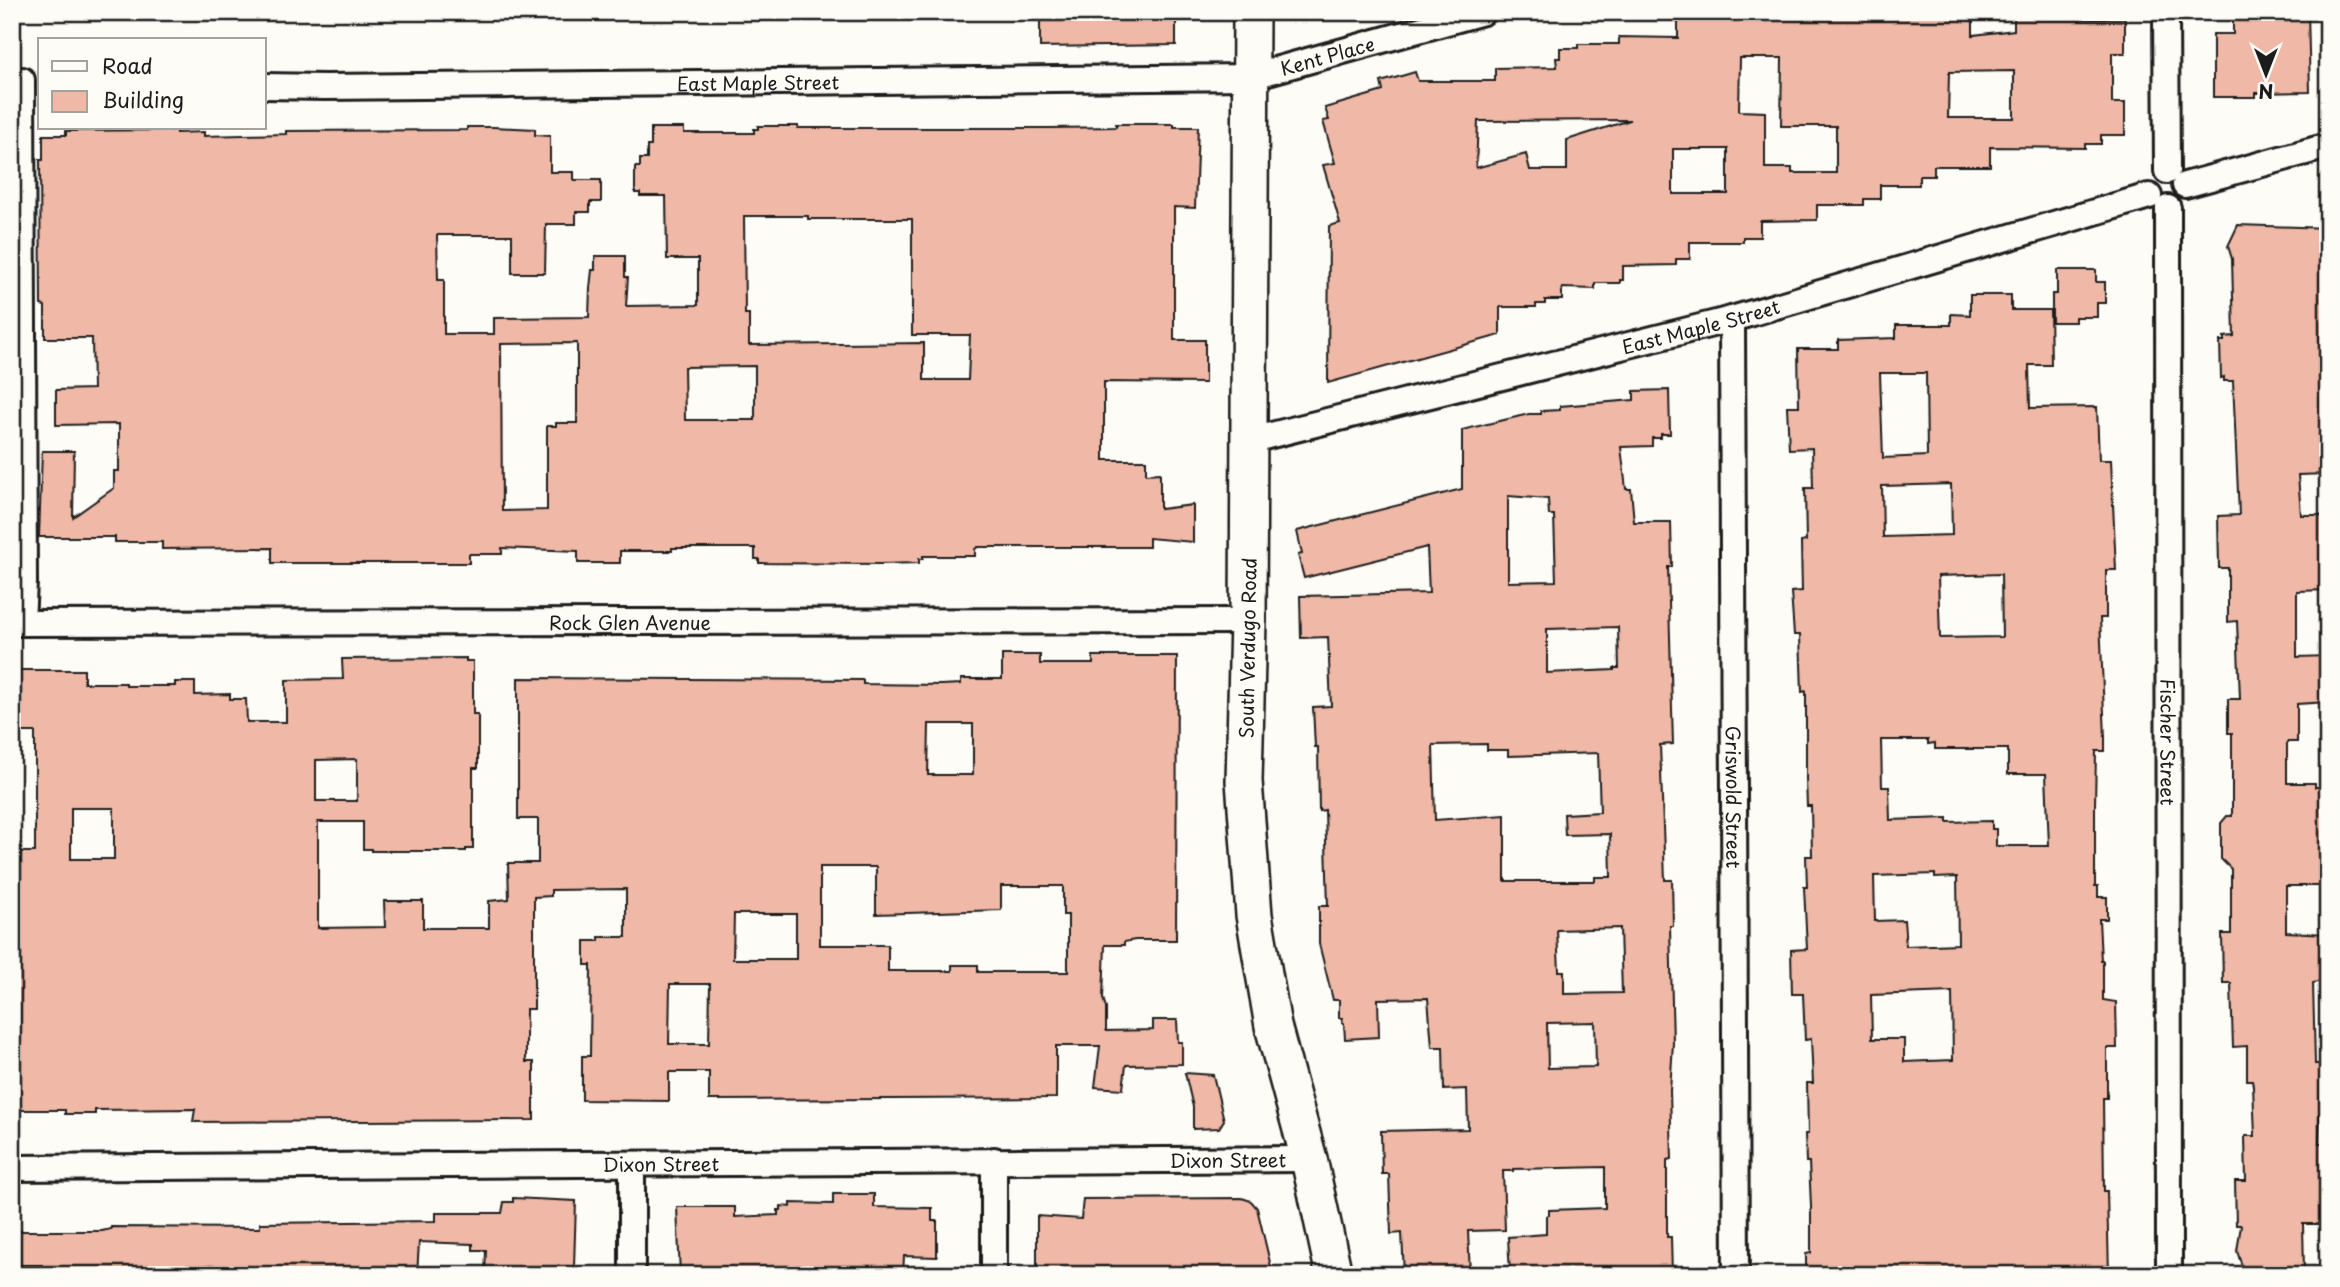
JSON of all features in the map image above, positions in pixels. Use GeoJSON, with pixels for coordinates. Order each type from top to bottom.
{"type":"FeatureCollection","features":[{"type":"Feature","properties":{"kind":"main road","name":"South Verdugo Road"},"geometry":{"type":"LineString","coordinates":[[1251,12],[1248,621],[1244,781],[1254,915],[1273,1026],[1309,1159],[1334,1275]]}},
{"type":"Feature","properties":{"kind":"street","name":"Kent Place"},"geometry":{"type":"LineString","coordinates":[[1250,77],[1483,12]]}},
{"type":"Feature","properties":{"kind":"street"},"geometry":{"type":"LineString","coordinates":[[2166,12],[2176,178],[2182,201],[2173,208],[2159,202],[2149,184],[2151,179],[2161,172],[2176,178],[2328,146]]}},
{"type":"Feature","properties":{"kind":"street","name":"East Maple Street"},"geometry":{"type":"LineString","coordinates":[[266,86],[1250,77]]}},
{"type":"Feature","properties":{"kind":"street"},"geometry":{"type":"LineString","coordinates":[[17,623],[24,582],[25,80]]}},
{"type":"Feature","properties":{"kind":"street","name":"East Maple Street"},"geometry":{"type":"LineString","coordinates":[[1248,441],[1732,319],[2159,202]]}},
{"type":"Feature","properties":{"kind":"street","name":"Fischer Street"},"geometry":{"type":"LineString","coordinates":[[2159,202],[2169,1275]]}},
{"type":"Feature","properties":{"kind":"street","name":"Griswold Street"},"geometry":{"type":"LineString","coordinates":[[1732,319],[1736,1275]]}},
{"type":"Feature","properties":{"kind":"street","name":"Rock Glen Avenue"},"geometry":{"type":"LineString","coordinates":[[17,623],[1248,621]]}},
{"type":"Feature","properties":{"kind":"street","name":"Dixon Street"},"geometry":{"type":"LineString","coordinates":[[12,1168],[1309,1159]]}},
{"type":"Feature","properties":{"kind":"street"},"geometry":{"type":"LineString","coordinates":[[994,1160],[994,1275]]}},
{"type":"Feature","properties":{"kind":"street"},"geometry":{"type":"LineString","coordinates":[[632,1164],[632,1275]]}},
{"type":"Feature","properties":{"kind":"building"},"geometry":{"type":"Polygon","coordinates":[[[1040,12],[1176,12],[1176,45],[1040,47],[1040,12]]]}},
{"type":"Feature","properties":{"kind":"building"},"geometry":{"type":"Polygon","coordinates":[[[1973,12],[1973,35],[2014,30],[2014,12],[2047,12],[2047,19],[2125,19],[2125,53],[2112,53],[2112,103],[2125,103],[2125,135],[2101,135],[2101,144],[2085,144],[2085,148],[1990,147],[1990,166],[1934,166],[1934,176],[1919,176],[1919,185],[1880,185],[1880,199],[1864,199],[1864,205],[1817,205],[1817,220],[1760,221],[1760,237],[1743,237],[1743,242],[1690,242],[1690,259],[1676,259],[1676,265],[1623,266],[1623,280],[1620,280],[1620,283],[1595,283],[1595,289],[1562,288],[1562,300],[1545,300],[1545,304],[1536,304],[1536,307],[1500,307],[1500,335],[1328,383],[1329,226],[1340,223],[1323,165],[1335,163],[1323,121],[1329,120],[1325,108],[1383,91],[1381,82],[1415,72],[1418,81],[1495,81],[1495,68],[1557,67],[1556,58],[1560,58],[1560,48],[1578,48],[1578,44],[1619,44],[1619,37],[1678,38],[1678,17],[1692,17],[1692,13],[1973,12]],[[1740,58],[1739,111],[1765,112],[1765,168],[1792,168],[1792,173],[1836,173],[1836,126],[1781,126],[1782,58],[1740,58]],[[2014,71],[1949,72],[1948,118],[2014,118],[2014,71]],[[1630,120],[1478,121],[1476,168],[1526,154],[1530,170],[1567,170],[1567,140],[1630,120]],[[1673,149],[1673,194],[1728,194],[1728,149],[1673,149]]]}},
{"type":"Feature","properties":{"kind":"building"},"geometry":{"type":"Polygon","coordinates":[[[2233,12],[2308,12],[2310,92],[2256,93],[2256,97],[2213,97],[2213,34],[2233,34],[2233,12]]]}},
{"type":"Feature","properties":{"kind":"building"},"geometry":{"type":"Polygon","coordinates":[[[1116,124],[1174,124],[1174,127],[1198,127],[1195,208],[1174,207],[1174,340],[1205,340],[1205,383],[1104,382],[1104,460],[1146,460],[1146,474],[1160,473],[1160,509],[1193,505],[1193,542],[1149,538],[1149,547],[978,547],[975,549],[975,556],[923,556],[919,563],[880,564],[759,563],[759,559],[755,559],[755,548],[620,551],[620,563],[578,563],[578,551],[502,548],[502,554],[469,554],[469,563],[272,563],[272,548],[162,549],[162,542],[115,542],[115,537],[39,537],[42,451],[74,451],[73,517],[114,488],[114,471],[119,471],[119,424],[56,425],[56,390],[93,389],[92,338],[45,338],[45,306],[41,305],[40,160],[43,160],[43,135],[66,135],[66,131],[176,130],[176,133],[204,132],[204,136],[286,134],[286,131],[467,130],[467,127],[535,129],[535,135],[550,136],[550,172],[574,172],[574,180],[601,180],[601,202],[590,202],[590,212],[576,212],[576,224],[546,224],[545,273],[512,273],[512,235],[437,235],[438,280],[444,280],[444,334],[494,334],[494,318],[589,317],[595,256],[625,256],[625,277],[628,277],[626,306],[698,305],[698,259],[667,259],[666,196],[640,196],[640,193],[635,193],[635,167],[640,167],[640,159],[647,159],[647,146],[651,146],[651,128],[684,128],[684,133],[754,133],[758,126],[1116,127],[1116,124]],[[744,216],[745,314],[749,314],[749,345],[924,343],[924,380],[968,380],[970,335],[912,335],[912,219],[744,216]],[[577,343],[501,344],[502,511],[547,510],[547,426],[577,423],[577,343]],[[755,366],[684,367],[685,420],[755,420],[755,366]]]}},
{"type":"Feature","properties":{"kind":"building"},"geometry":{"type":"Polygon","coordinates":[[[2238,225],[2328,228],[2328,474],[2298,475],[2301,515],[2320,515],[2328,523],[2328,590],[2297,591],[2297,657],[2328,656],[2328,702],[2297,704],[2297,742],[2287,742],[2287,783],[2315,783],[2315,787],[2328,787],[2328,886],[2286,886],[2286,932],[2328,934],[2328,980],[2313,983],[2315,1064],[2322,1064],[2319,1143],[2326,1147],[2328,1224],[2303,1224],[2304,1270],[2295,1271],[2244,1272],[2237,1251],[2241,1225],[2236,1225],[2235,1181],[2246,1181],[2245,1136],[2255,1136],[2253,1086],[2252,1080],[2247,1080],[2247,1046],[2233,1047],[2231,983],[2223,983],[2222,934],[2231,934],[2231,869],[2221,859],[2221,823],[2227,816],[2232,816],[2232,733],[2228,733],[2228,699],[2240,699],[2237,621],[2228,622],[2228,568],[2219,568],[2218,516],[2239,515],[2233,381],[2224,381],[2224,377],[2221,378],[2220,341],[2224,341],[2224,337],[2234,336],[2232,259],[2228,246],[2238,225]]]}},
{"type":"Feature","properties":{"kind":"building"},"geometry":{"type":"Polygon","coordinates":[[[2057,270],[2096,270],[2096,282],[2105,282],[2105,303],[2097,303],[2097,317],[2075,317],[2075,322],[2052,322],[2052,294],[2057,294],[2057,270]]]}},
{"type":"Feature","properties":{"kind":"building"},"geometry":{"type":"Polygon","coordinates":[[[1970,295],[2011,295],[2011,310],[2050,310],[2051,365],[2029,365],[2030,408],[2097,407],[2099,460],[2111,460],[2116,570],[2106,570],[2106,618],[2100,618],[2105,751],[2096,751],[2095,805],[2095,886],[2098,886],[2098,897],[2107,897],[2107,919],[2099,919],[2103,1000],[2116,1002],[2117,1048],[2107,1048],[2107,1098],[2103,1098],[2104,1191],[2107,1191],[2109,1275],[1806,1275],[1806,1254],[1811,1253],[1809,1162],[1806,1162],[1805,1134],[1808,1134],[1807,1083],[1813,1083],[1811,1039],[1805,1040],[1803,994],[1792,994],[1791,950],[1807,949],[1804,887],[1807,887],[1806,856],[1812,856],[1811,806],[1807,806],[1806,691],[1802,692],[1800,635],[1794,635],[1791,592],[1802,591],[1801,542],[1806,541],[1805,488],[1813,488],[1812,448],[1789,449],[1787,406],[1799,406],[1798,349],[1838,349],[1838,340],[1896,338],[1896,325],[1951,325],[1951,314],[1970,315],[1970,295]],[[1880,373],[1883,458],[1927,456],[1926,373],[1880,373]],[[1951,484],[1882,486],[1883,537],[1952,535],[1951,484]],[[2001,574],[1938,576],[1940,638],[2002,637],[2001,574]],[[1881,740],[1882,787],[1889,787],[1890,820],[1947,818],[1947,822],[1992,821],[1992,829],[1996,829],[1996,846],[2049,846],[2046,774],[2008,774],[2008,749],[1935,749],[1935,743],[1928,744],[1928,740],[1881,740]],[[1935,874],[1874,876],[1875,921],[1904,920],[1906,946],[1958,944],[1957,877],[1935,878],[1935,874]],[[1952,992],[1871,995],[1872,1039],[1904,1039],[1904,1062],[1953,1060],[1952,992]]]}},
{"type":"Feature","properties":{"kind":"building"},"geometry":{"type":"Polygon","coordinates":[[[1669,390],[1670,434],[1652,438],[1652,446],[1621,447],[1626,489],[1631,489],[1634,522],[1671,522],[1672,567],[1668,567],[1673,744],[1660,745],[1665,880],[1672,880],[1672,1159],[1667,1160],[1667,1237],[1671,1237],[1672,1275],[1510,1275],[1508,1237],[1546,1234],[1546,1216],[1549,1215],[1549,1210],[1605,1208],[1605,1167],[1503,1171],[1505,1230],[1468,1231],[1470,1275],[1404,1275],[1402,1233],[1391,1234],[1389,1174],[1382,1174],[1381,1131],[1468,1129],[1467,1089],[1444,1090],[1443,1047],[1432,1047],[1428,998],[1378,999],[1379,1037],[1345,1039],[1344,1023],[1342,1018],[1339,1018],[1339,1000],[1333,1000],[1319,944],[1319,906],[1328,906],[1325,810],[1319,811],[1318,747],[1315,747],[1313,707],[1331,706],[1328,637],[1301,638],[1300,596],[1429,593],[1427,547],[1304,578],[1298,555],[1302,554],[1297,531],[1462,489],[1462,430],[1529,414],[1541,414],[1541,411],[1560,410],[1560,406],[1634,400],[1634,391],[1669,390]],[[1508,496],[1508,582],[1556,581],[1554,515],[1549,515],[1548,499],[1508,496]],[[1618,627],[1547,629],[1547,673],[1619,668],[1618,627]],[[1487,744],[1433,745],[1435,820],[1505,815],[1505,881],[1595,881],[1595,877],[1611,877],[1610,834],[1565,835],[1564,814],[1600,812],[1598,753],[1508,756],[1508,750],[1487,750],[1487,744]],[[1620,928],[1557,930],[1559,971],[1564,971],[1564,994],[1622,993],[1620,928]],[[1595,1022],[1547,1023],[1548,1068],[1596,1067],[1595,1022]]]}},
{"type":"Feature","properties":{"kind":"building"},"geometry":{"type":"Polygon","coordinates":[[[1002,655],[1040,655],[1040,664],[1093,664],[1093,656],[1177,656],[1176,940],[1135,940],[1124,942],[1124,945],[1105,945],[1103,998],[1106,1031],[1153,1030],[1153,1020],[1177,1020],[1178,1042],[1182,1042],[1182,1064],[1126,1065],[1123,1089],[1095,1087],[1100,1046],[1056,1046],[1056,1098],[709,1100],[709,1072],[669,1072],[669,1101],[582,1100],[582,1056],[590,1056],[591,965],[585,965],[585,941],[599,941],[599,937],[626,937],[626,889],[551,890],[551,896],[534,897],[534,1009],[526,1009],[526,1062],[534,1062],[534,1120],[193,1122],[195,1109],[95,1110],[95,1114],[65,1114],[65,1110],[12,1110],[12,852],[35,852],[35,732],[12,732],[12,670],[84,670],[84,683],[126,683],[126,686],[175,686],[175,682],[195,682],[195,695],[230,694],[230,699],[246,699],[247,722],[286,722],[286,680],[343,679],[342,659],[466,658],[466,661],[473,661],[473,714],[478,714],[478,768],[473,768],[473,849],[371,851],[363,849],[363,822],[318,822],[318,928],[385,927],[384,901],[423,901],[423,928],[489,928],[489,901],[509,899],[508,863],[538,863],[538,819],[518,819],[518,678],[863,680],[863,684],[941,685],[961,684],[961,679],[1002,679],[1002,655]],[[929,724],[928,775],[973,775],[973,724],[929,724]],[[357,759],[316,760],[316,801],[357,801],[357,759]],[[71,808],[71,859],[114,859],[114,808],[71,808]],[[820,867],[820,945],[888,945],[888,971],[952,971],[952,965],[978,965],[978,972],[1068,972],[1068,915],[1063,915],[1063,886],[1001,886],[1001,910],[876,914],[876,867],[820,867]],[[734,914],[733,959],[796,959],[796,914],[734,914]],[[670,984],[669,1044],[709,1044],[710,984],[670,984]]]}},
{"type":"Feature","properties":{"kind":"building"},"geometry":{"type":"Polygon","coordinates":[[[1185,1073],[1213,1075],[1224,1120],[1219,1128],[1193,1129],[1193,1107],[1185,1073]]]}},
{"type":"Feature","properties":{"kind":"building"},"geometry":{"type":"Polygon","coordinates":[[[833,1194],[874,1194],[874,1207],[932,1208],[932,1221],[937,1221],[937,1257],[904,1256],[903,1275],[764,1271],[764,1275],[680,1275],[677,1207],[735,1207],[735,1217],[778,1215],[781,1206],[791,1207],[791,1203],[833,1204],[833,1194]]]}},
{"type":"Feature","properties":{"kind":"building"},"geometry":{"type":"Polygon","coordinates":[[[513,1198],[576,1201],[574,1267],[566,1267],[566,1275],[485,1275],[486,1250],[473,1250],[473,1244],[419,1242],[417,1275],[198,1275],[194,1270],[126,1270],[126,1275],[42,1275],[42,1265],[12,1265],[12,1231],[102,1231],[111,1227],[260,1228],[260,1223],[436,1221],[436,1213],[502,1213],[504,1202],[513,1202],[513,1198]]]}},
{"type":"Feature","properties":{"kind":"building"},"geometry":{"type":"Polygon","coordinates":[[[1242,1198],[1251,1201],[1257,1208],[1273,1275],[1037,1275],[1037,1216],[1081,1219],[1083,1199],[1242,1198]]]}}]}
